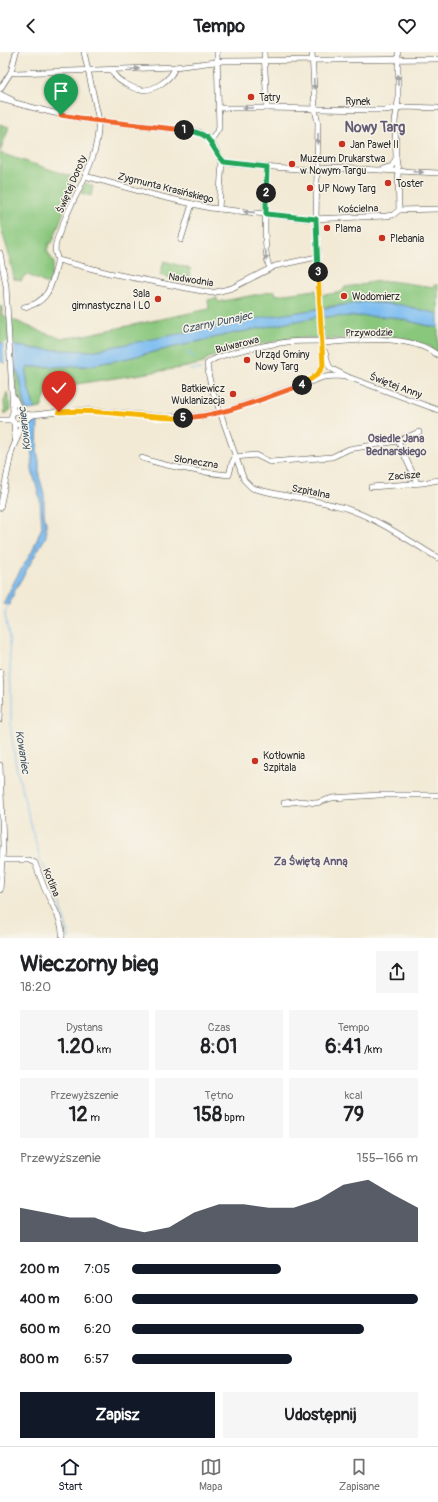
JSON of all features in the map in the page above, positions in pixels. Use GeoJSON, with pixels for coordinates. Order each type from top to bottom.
{"type":"FeatureCollection","features":[{"type":"Feature","properties":{"kind":"street"},"geometry":{"type":"LineString","coordinates":[[0,89],[11,72],[16,52]]}},
{"type":"Feature","properties":{"kind":"street","name":"Świętej Doroty"},"geometry":{"type":"LineString","coordinates":[[24,307],[38,303],[48,293],[58,260],[54,252],[56,242],[85,176],[97,143],[99,121],[84,52]]}},
{"type":"Feature","properties":{"kind":"street"},"geometry":{"type":"LineString","coordinates":[[210,140],[219,128],[217,52]]}},
{"type":"Feature","properties":{"kind":"street"},"geometry":{"type":"LineString","coordinates":[[264,52],[266,108]]}},
{"type":"Feature","properties":{"kind":"street"},"geometry":{"type":"LineString","coordinates":[[13,418],[17,424],[33,415],[85,410],[180,418],[198,416],[220,412],[324,377],[321,375],[322,342],[316,219],[318,122],[315,108],[312,52]]}},
{"type":"Feature","properties":{"kind":"street"},"geometry":{"type":"LineString","coordinates":[[398,52],[398,108],[395,122],[399,208]]}},
{"type":"Feature","properties":{"kind":"street"},"geometry":{"type":"LineString","coordinates":[[11,72],[175,67],[218,61],[438,59]]}},
{"type":"Feature","properties":{"kind":"street"},"geometry":{"type":"LineString","coordinates":[[112,70],[114,75],[119,80],[137,89],[143,90],[152,88],[162,83],[173,73],[175,67]]}},
{"type":"Feature","properties":{"kind":"street"},"geometry":{"type":"LineString","coordinates":[[0,83],[11,72]]}},
{"type":"Feature","properties":{"kind":"street"},"geometry":{"type":"LineString","coordinates":[[0,94],[14,102]]}},
{"type":"Feature","properties":{"kind":"street"},"geometry":{"type":"LineString","coordinates":[[0,98],[61,115],[99,121],[195,131],[203,134],[210,140],[222,160],[219,209]]}},
{"type":"Feature","properties":{"kind":"street","name":"Rynek"},"geometry":{"type":"LineString","coordinates":[[219,108],[385,110],[398,108],[438,108]]}},
{"type":"Feature","properties":{"kind":"street","name":"Rynek"},"geometry":{"type":"LineString","coordinates":[[318,122],[326,111],[331,110]]}},
{"type":"Feature","properties":{"kind":"street","name":"Rynek"},"geometry":{"type":"LineString","coordinates":[[385,110],[392,114],[395,122]]}},
{"type":"Feature","properties":{"kind":"street"},"geometry":{"type":"LineString","coordinates":[[317,155],[320,163],[329,168]]}},
{"type":"Feature","properties":{"kind":"street"},"geometry":{"type":"LineString","coordinates":[[383,170],[392,166],[396,158]]}},
{"type":"Feature","properties":{"kind":"street"},"geometry":{"type":"LineString","coordinates":[[222,160],[227,162],[267,167],[316,170],[329,168],[438,173]]}},
{"type":"Feature","properties":{"kind":"street"},"geometry":{"type":"LineString","coordinates":[[267,167],[267,262],[270,268]]}},
{"type":"Feature","properties":{"kind":"street","name":"Zygmunta Krasińskiego"},"geometry":{"type":"LineString","coordinates":[[85,176],[192,204],[219,209],[316,219]]}},
{"type":"Feature","properties":{"kind":"street"},"geometry":{"type":"LineString","coordinates":[[181,240],[192,204]]}},
{"type":"Feature","properties":{"kind":"street","name":"Kościelna"},"geometry":{"type":"LineString","coordinates":[[316,219],[386,216],[393,215],[399,208],[438,209]]}},
{"type":"Feature","properties":{"kind":"street"},"geometry":{"type":"LineString","coordinates":[[0,253],[6,280],[15,439]]}},
{"type":"Feature","properties":{"kind":"street","name":"Nadwodnia"},"geometry":{"type":"LineString","coordinates":[[58,260],[109,273],[212,293],[232,288],[270,268],[289,262],[317,257]]}},
{"type":"Feature","properties":{"kind":"street","name":"Przywodzie"},"geometry":{"type":"LineString","coordinates":[[322,342],[378,339],[399,341],[419,345],[438,355]]}},
{"type":"Feature","properties":{"kind":"street","name":"Bulwarowa"},"geometry":{"type":"LineString","coordinates":[[220,412],[209,377],[207,364],[210,361],[236,352],[288,342],[322,342]]}},
{"type":"Feature","properties":{"kind":"street"},"geometry":{"type":"LineString","coordinates":[[322,342],[331,367],[331,376]]}},
{"type":"Feature","properties":{"kind":"street"},"geometry":{"type":"LineString","coordinates":[[304,384],[322,369],[331,367]]}},
{"type":"Feature","properties":{"kind":"street","name":"Świętej Anny"},"geometry":{"type":"LineString","coordinates":[[331,367],[348,377],[438,410]]}},
{"type":"Feature","properties":{"kind":"street","name":"Świętej Anny"},"geometry":{"type":"LineString","coordinates":[[324,377],[348,377]]}},
{"type":"Feature","properties":{"kind":"street"},"geometry":{"type":"LineString","coordinates":[[0,508],[12,450],[22,421],[21,412],[13,394]]}},
{"type":"Feature","properties":{"kind":"street"},"geometry":{"type":"LineString","coordinates":[[21,412],[33,415]]}},
{"type":"Feature","properties":{"kind":"street"},"geometry":{"type":"LineString","coordinates":[[2,420],[13,418],[21,412]]}},
{"type":"Feature","properties":{"kind":"street","name":"Szpitalna"},"geometry":{"type":"LineString","coordinates":[[220,412],[244,480],[252,488],[331,504],[347,509],[376,522],[438,558]]}},
{"type":"Feature","properties":{"kind":"street"},"geometry":{"type":"LineString","coordinates":[[235,456],[256,455],[270,462],[332,457],[344,451],[398,441],[419,432]]}},
{"type":"Feature","properties":{"kind":"street"},"geometry":{"type":"LineString","coordinates":[[398,441],[417,483]]}},
{"type":"Feature","properties":{"kind":"street","name":"Słoneczna"},"geometry":{"type":"LineString","coordinates":[[142,458],[166,466],[229,475],[235,456]]}},
{"type":"Feature","properties":{"kind":"street","name":"Zacisze"},"geometry":{"type":"LineString","coordinates":[[371,487],[438,480]]}},
{"type":"Feature","properties":{"kind":"street"},"geometry":{"type":"LineString","coordinates":[[0,672],[0,720]]}},
{"type":"Feature","properties":{"kind":"street"},"geometry":{"type":"LineString","coordinates":[[0,765],[3,832],[3,860],[0,890]]}},
{"type":"Feature","properties":{"kind":"street"},"geometry":{"type":"LineString","coordinates":[[284,803],[302,801],[317,803],[332,798],[379,795],[438,795]]}},
{"type":"Feature","properties":{"kind":"street","name":"Kotlina"},"geometry":{"type":"LineString","coordinates":[[3,860],[30,860],[35,863],[58,919],[62,932],[62,938]]}},
{"type":"Feature","properties":{"kind":"green space"},"geometry":{"type":"Polygon","coordinates":[[[0,124],[9,127],[0,152],[0,124]]]}},
{"type":"Feature","properties":{"kind":"green space"},"geometry":{"type":"Polygon","coordinates":[[[0,153],[76,178],[52,243],[49,243],[47,251],[54,263],[49,285],[26,274],[21,281],[14,279],[10,258],[0,225],[0,153]]]}},
{"type":"Feature","properties":{"kind":"green space"},"geometry":{"type":"Polygon","coordinates":[[[85,183],[93,186],[91,196],[81,193],[85,183]]]}},
{"type":"Feature","properties":{"kind":"green space"},"geometry":{"type":"Polygon","coordinates":[[[164,261],[191,269],[187,283],[160,275],[164,261]]]}},
{"type":"Feature","properties":{"kind":"green space"},"geometry":{"type":"Polygon","coordinates":[[[390,281],[434,287],[434,285],[438,285],[438,314],[386,303],[364,302],[333,306],[91,351],[35,349],[0,343],[0,306],[2,307],[2,315],[44,333],[62,338],[75,337],[209,309],[208,300],[217,298],[218,302],[275,291],[276,295],[316,290],[317,296],[342,292],[345,287],[367,284],[367,282],[390,281]]]}},
{"type":"Feature","properties":{"kind":"green space"},"geometry":{"type":"Polygon","coordinates":[[[317,317],[392,317],[438,328],[438,353],[431,350],[432,347],[391,338],[365,337],[324,340],[299,338],[283,340],[232,351],[206,359],[204,363],[187,367],[57,387],[47,393],[41,408],[35,409],[27,382],[28,367],[87,366],[230,334],[317,317]]]}},
{"type":"Feature","properties":{"kind":"green space"},"geometry":{"type":"Polygon","coordinates":[[[15,368],[20,378],[26,410],[20,400],[17,390],[15,368]]]}},
{"type":"Feature","properties":{"kind":"green space"},"geometry":{"type":"Polygon","coordinates":[[[7,392],[11,409],[5,415],[4,401],[7,392]]]}},
{"type":"Feature","properties":{"kind":"water"},"geometry":{"type":"Polygon","coordinates":[[[364,302],[402,305],[438,314],[438,328],[392,317],[317,317],[230,334],[87,366],[28,367],[27,382],[35,409],[26,410],[20,378],[15,368],[0,361],[0,343],[35,349],[91,351],[266,317],[364,302]]]}},
{"type":"Feature","properties":{"kind":"water"},"geometry":{"type":"Polygon","coordinates":[[[38,418],[37,451],[39,476],[44,494],[46,536],[15,590],[9,605],[3,604],[16,578],[33,550],[42,527],[40,499],[32,470],[32,455],[26,423],[38,418]]]}},
{"type":"Feature","properties":{"kind":"pier"},"geometry":{"type":"Polygon","coordinates":[[[4,342],[14,344],[15,372],[14,369],[5,365],[4,342]]]}},
{"type":"Feature","properties":{"kind":"waterway"},"geometry":{"type":"LineString","coordinates":[[181,345],[185,348]]}},
{"type":"Feature","properties":{"kind":"waterway"},"geometry":{"type":"LineString","coordinates":[[187,351],[198,359]]}},
{"type":"Feature","properties":{"kind":"waterway"},"geometry":{"type":"LineString","coordinates":[[188,351],[190,358]]}},
{"type":"Feature","properties":{"kind":"waterway"},"geometry":{"type":"LineString","coordinates":[[190,370],[201,369]]}},
{"type":"Feature","properties":{"kind":"waterway","name":"Kowaniec"},"geometry":{"type":"LineString","coordinates":[[7,604],[5,614],[9,638],[11,732],[16,766],[40,859],[59,897],[69,938]]}},
{"type":"Feature","properties":{"kind":"place","name":"Tatry"},"geometry":{"type":"Point","coordinates":[251,97]}},
{"type":"Feature","properties":{"kind":"place","name":"Jan Paweł II"},"geometry":{"type":"Point","coordinates":[342,144]}},
{"type":"Feature","properties":{"kind":"place","name":"Muzeum Drukarstwa w Nowym Targu"},"geometry":{"type":"Point","coordinates":[292,164]}},
{"type":"Feature","properties":{"kind":"place","name":"Toster"},"geometry":{"type":"Point","coordinates":[388,183]}},
{"type":"Feature","properties":{"kind":"place","name":"UP Nowy Targ"},"geometry":{"type":"Point","coordinates":[310,188]}},
{"type":"Feature","properties":{"kind":"place","name":"Plama"},"geometry":{"type":"Point","coordinates":[327,228]}},
{"type":"Feature","properties":{"kind":"place","name":"Plebania"},"geometry":{"type":"Point","coordinates":[382,238]}},
{"type":"Feature","properties":{"kind":"place","name":"Wodomierz"},"geometry":{"type":"Point","coordinates":[344,296]}},
{"type":"Feature","properties":{"kind":"place","name":"Sala gimnastyczna I LO"},"geometry":{"type":"Point","coordinates":[158,299]}},
{"type":"Feature","properties":{"kind":"place","name":"Urząd Gminy Nowy Targ"},"geometry":{"type":"Point","coordinates":[247,360]}},
{"type":"Feature","properties":{"kind":"place","name":"Batkiewicz Wuklanizacja"},"geometry":{"type":"Point","coordinates":[233,394]}},
{"type":"Feature","properties":{"kind":"place","name":"Kotłownia Szpitala"},"geometry":{"type":"Point","coordinates":[255,761]}},
{"type":"Feature","properties":{"kind":"district","name":"Nowy Targ"},"geometry":{"type":"Point","coordinates":[375,127]}},
{"type":"Feature","properties":{"kind":"district","name":"Osiedle Jana Bednarskiego"},"geometry":{"type":"Point","coordinates":[396,444]}},
{"type":"Feature","properties":{"kind":"district","name":"Za Świętą Anną"},"geometry":{"type":"Point","coordinates":[311,861]}},
{"type":"Feature","properties":{"kind":"route"},"geometry":{"type":"LineString","coordinates":[[59,412],[76,410],[96,411],[170,418],[211,414],[226,411],[304,384],[315,378],[323,366],[316,219],[266,214],[267,167],[224,162],[210,140],[199,132],[83,119],[61,115]]}},
{"type":"Feature","properties":{"kind":"water label","name":"Czarny Dunajec"},"geometry":{"type":"Point","coordinates":[217,322]}}]}
